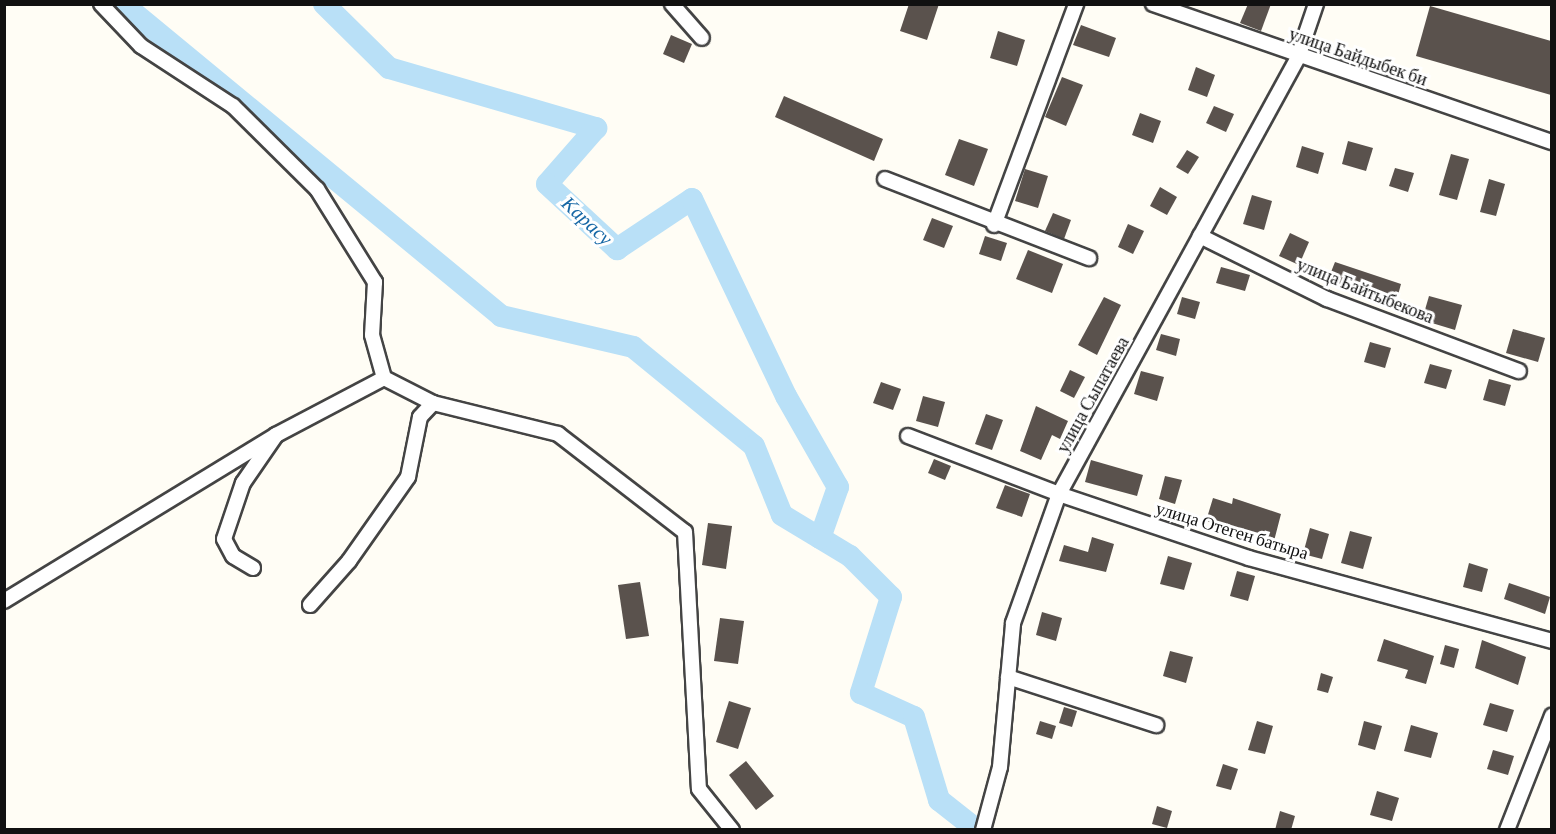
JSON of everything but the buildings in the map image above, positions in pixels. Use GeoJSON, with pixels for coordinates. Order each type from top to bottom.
{"type":"FeatureCollection","features":[{"type":"Feature","properties":{"kind":"street"},"geometry":{"type":"LineString","coordinates":[[101,4],[141,46],[233,106],[317,189],[375,282],[372,335],[384,378],[432,403],[558,434],[686,532],[699,789],[732,830]]}},
{"type":"Feature","properties":{"kind":"street"},"geometry":{"type":"LineString","coordinates":[[672,4],[702,38]]}},
{"type":"Feature","properties":{"kind":"street"},"geometry":{"type":"LineString","coordinates":[[994,225],[1076,4]]}},
{"type":"Feature","properties":{"kind":"street","name":"улица Байдыбек би"},"geometry":{"type":"LineString","coordinates":[[1153,4],[1298,57],[1551,142]]}},
{"type":"Feature","properties":{"kind":"street","name":"улица Сыпатаева"},"geometry":{"type":"LineString","coordinates":[[986,824],[1000,767],[1008,677],[1020,594],[1059,494],[1298,57],[1316,4]]}},
{"type":"Feature","properties":{"kind":"street"},"geometry":{"type":"LineString","coordinates":[[885,178],[994,225],[1089,258]]}},
{"type":"Feature","properties":{"kind":"street","name":"улица Байтыбекова"},"geometry":{"type":"LineString","coordinates":[[1200,236],[1327,299],[1520,371]]}},
{"type":"Feature","properties":{"kind":"street"},"geometry":{"type":"LineString","coordinates":[[4,601],[276,435],[384,378]]}},
{"type":"Feature","properties":{"kind":"street"},"geometry":{"type":"LineString","coordinates":[[310,605],[349,561],[408,477],[420,417],[432,403]]}},
{"type":"Feature","properties":{"kind":"street"},"geometry":{"type":"LineString","coordinates":[[253,568],[233,556],[224,539],[227,524],[243,483],[276,435]]}},
{"type":"Feature","properties":{"kind":"street","name":"улица Отеген батыра"},"geometry":{"type":"LineString","coordinates":[[908,436],[1059,494],[1248,558],[1551,641]]}},
{"type":"Feature","properties":{"kind":"street"},"geometry":{"type":"LineString","coordinates":[[1008,677],[1156,724]]}},
{"type":"Feature","properties":{"kind":"street"},"geometry":{"type":"LineString","coordinates":[[1507,830],[1551,716]]}},
{"type":"Feature","properties":{"kind":"waterway"},"geometry":{"type":"LineString","coordinates":[[123,4],[501,316],[633,347],[754,446],[782,515],[850,556],[891,597],[861,693],[914,717],[939,800],[977,830]]}},
{"type":"Feature","properties":{"kind":"waterway","name":"Карасу"},"geometry":{"type":"LineString","coordinates":[[324,4],[389,68],[596,128],[547,184],[617,249],[692,199],[786,396],[838,487],[820,538]]}}]}
